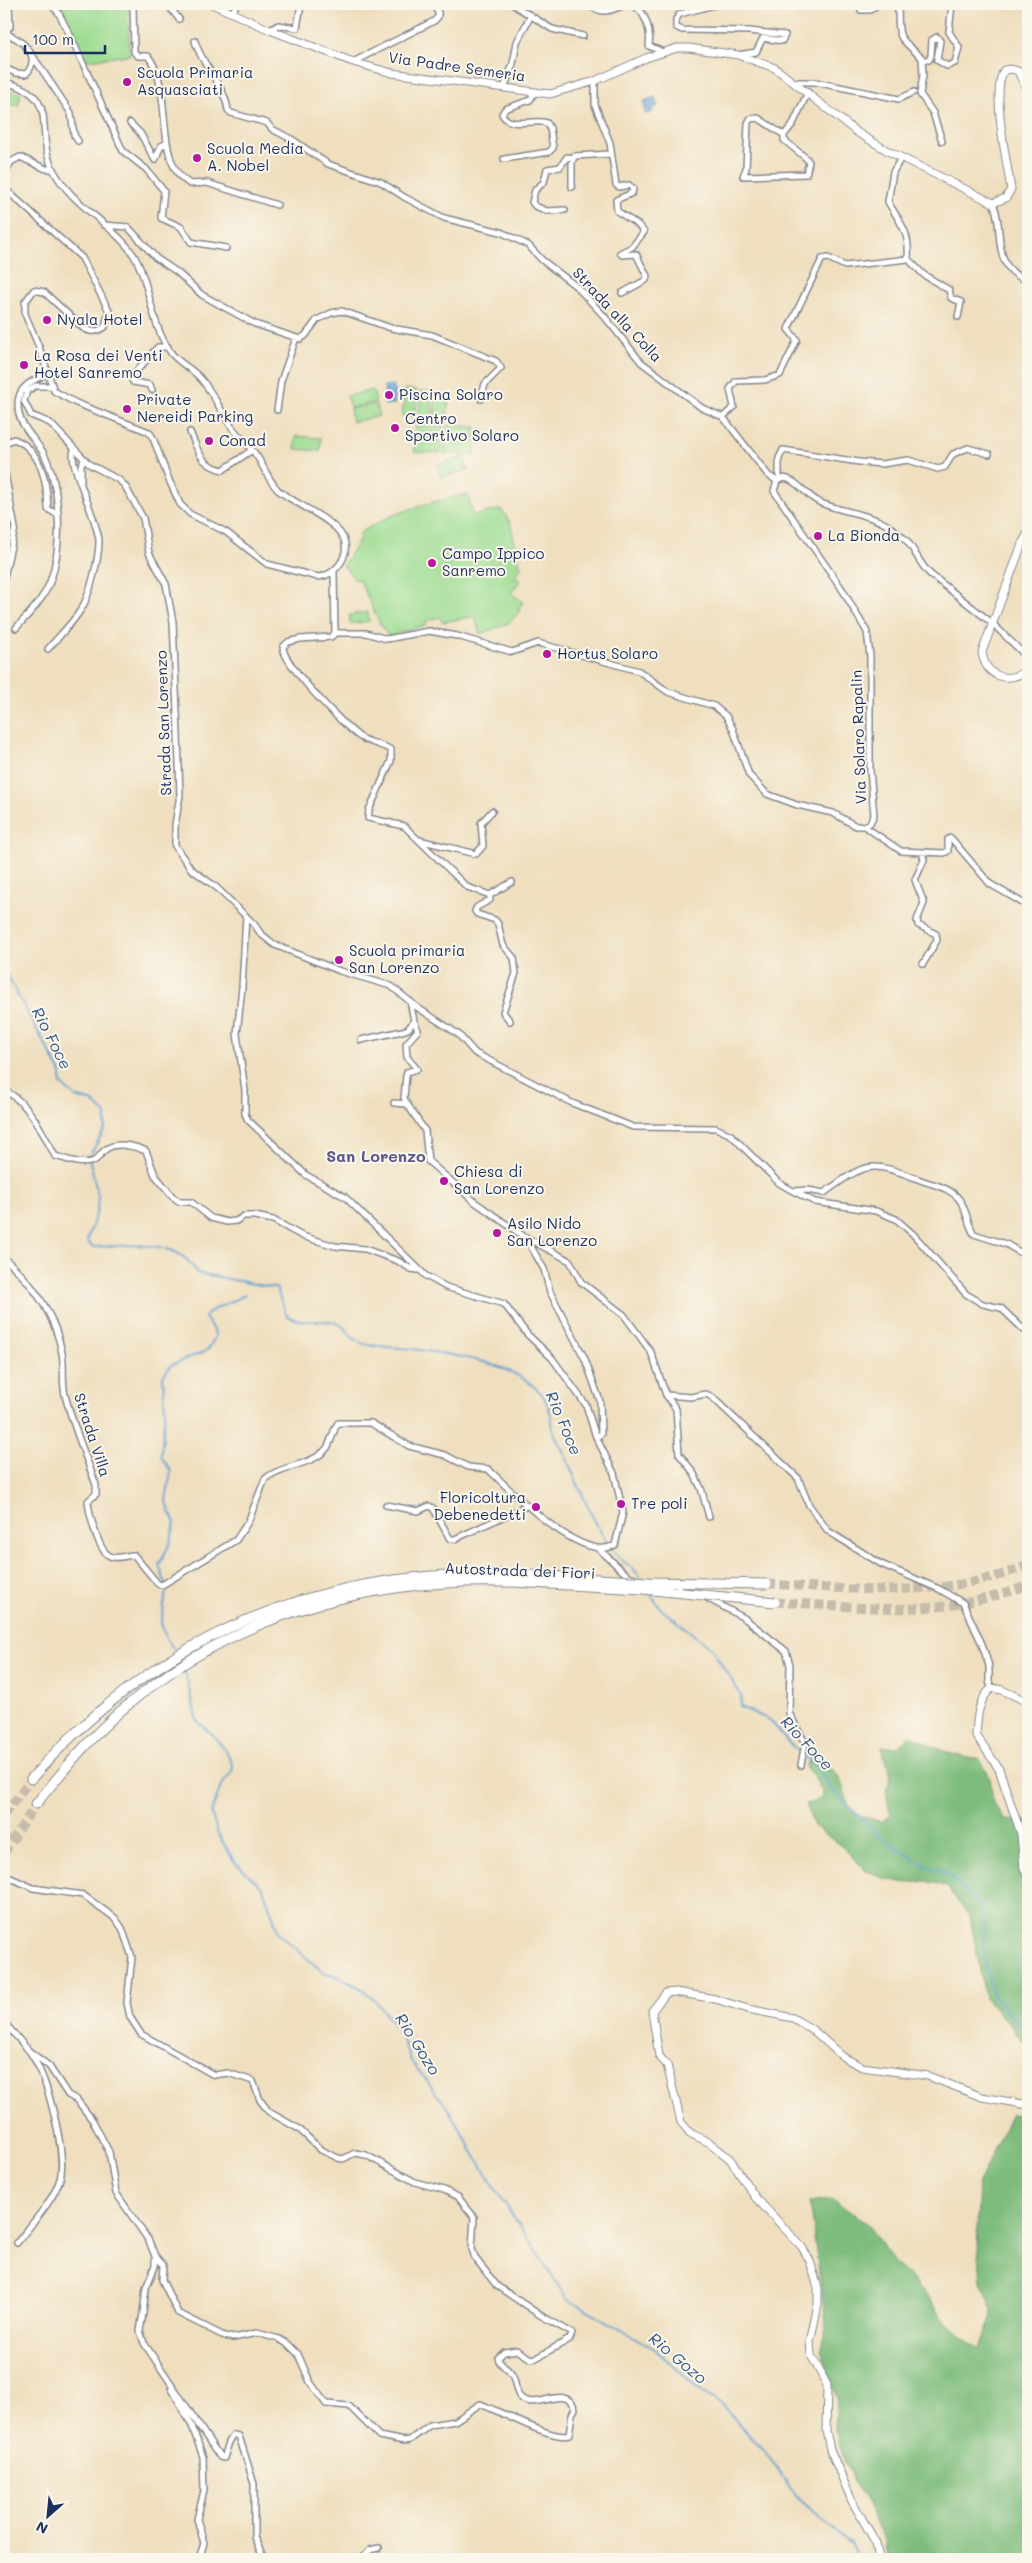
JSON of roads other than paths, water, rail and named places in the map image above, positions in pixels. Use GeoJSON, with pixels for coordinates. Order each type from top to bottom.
{"type":"FeatureCollection","features":[{"type":"Feature","properties":{"kind":"highway","name":"Autostrada dei Fiori"},"geometry":{"type":"LineString","coordinates":[[31,1779],[76,1729],[137,1680],[186,1650],[214,1636],[360,1585],[413,1576],[480,1573],[775,1602]]}},
{"type":"Feature","properties":{"kind":"highway","name":"Autostrada dei Fiori"},"geometry":{"type":"LineString","coordinates":[[530,1579],[767,1584]]}},
{"type":"Feature","properties":{"kind":"highway","name":"Autostrada dei Fiori"},"geometry":{"type":"LineString","coordinates":[[36,1804],[98,1732],[147,1689],[196,1656],[226,1639],[305,1603]]}},
{"type":"Feature","properties":{"kind":"main road","name":"Via Padre Semeria"},"geometry":{"type":"LineString","coordinates":[[212,4],[270,30],[353,62],[392,73],[535,92],[560,93],[595,81],[663,52],[689,48],[738,55],[768,64],[796,82],[858,133],[901,158],[993,202]]}},
{"type":"Feature","properties":{"kind":"main road"},"geometry":{"type":"LineString","coordinates":[[993,202],[1001,201],[1011,189],[999,97],[1000,76],[1004,70],[1018,71],[1028,93]]}},
{"type":"Feature","properties":{"kind":"main road"},"geometry":{"type":"LineString","coordinates":[[1028,533],[1022,544],[982,652],[986,668],[1000,677],[1009,678],[1017,676],[1028,669]]}},
{"type":"Feature","properties":{"kind":"main road"},"geometry":{"type":"LineString","coordinates":[[1028,1702],[1002,1690],[992,1688],[985,1693],[980,1705],[976,1735],[999,1769],[1021,1834],[1024,1868],[1028,1875]]}},
{"type":"Feature","properties":{"kind":"main road"},"geometry":{"type":"LineString","coordinates":[[879,2559],[876,2543],[852,2501],[830,2449],[826,2431],[827,2386],[811,2355],[810,2342],[818,2305],[818,2288],[810,2261],[802,2247],[755,2197],[730,2160],[710,2143],[690,2133],[681,2122],[667,2065],[659,2056],[652,2011],[655,2003],[666,1993],[676,1992],[781,2015],[803,2024],[843,2057],[862,2067],[928,2076],[982,2097],[1028,2105]]}},
{"type":"Feature","properties":{"kind":"street"},"geometry":{"type":"LineString","coordinates":[[10,4],[10,27]]}},
{"type":"Feature","properties":{"kind":"street"},"geometry":{"type":"LineString","coordinates":[[50,4],[58,12],[70,35],[123,151],[146,169],[164,191],[160,216],[166,221],[181,227],[191,242],[226,248]]}},
{"type":"Feature","properties":{"kind":"street"},"geometry":{"type":"LineString","coordinates":[[133,4],[134,52],[138,56],[148,56],[152,61],[162,92],[167,122],[164,135],[174,170],[190,184],[207,183],[277,205]]}},
{"type":"Feature","properties":{"kind":"street"},"geometry":{"type":"LineString","coordinates":[[167,4],[179,19]]}},
{"type":"Feature","properties":{"kind":"street"},"geometry":{"type":"LineString","coordinates":[[233,13],[236,4]]}},
{"type":"Feature","properties":{"kind":"street"},"geometry":{"type":"LineString","coordinates":[[270,30],[278,25],[297,28],[301,4]]}},
{"type":"Feature","properties":{"kind":"street"},"geometry":{"type":"LineString","coordinates":[[353,62],[434,21],[438,17],[438,12],[432,4]]}},
{"type":"Feature","properties":{"kind":"street"},"geometry":{"type":"LineString","coordinates":[[512,4],[552,29],[584,36]]}},
{"type":"Feature","properties":{"kind":"street"},"geometry":{"type":"LineString","coordinates":[[585,4],[604,11],[625,5],[633,6],[642,13],[647,23],[652,36],[650,47],[663,52]]}},
{"type":"Feature","properties":{"kind":"street"},"geometry":{"type":"LineString","coordinates":[[718,4],[680,14],[676,19],[676,27],[682,30],[749,31],[785,35],[782,40],[763,38],[756,52],[738,55]]}},
{"type":"Feature","properties":{"kind":"street"},"geometry":{"type":"LineString","coordinates":[[862,10],[870,10],[878,4]]}},
{"type":"Feature","properties":{"kind":"street"},"geometry":{"type":"LineString","coordinates":[[898,4],[897,30],[900,38],[923,60]]}},
{"type":"Feature","properties":{"kind":"street"},"geometry":{"type":"LineString","coordinates":[[923,60],[930,59],[932,40],[937,37],[940,41],[937,60],[947,66],[955,64],[959,47],[949,32],[952,4]]}},
{"type":"Feature","properties":{"kind":"street"},"geometry":{"type":"LineString","coordinates":[[504,88],[513,64],[517,42],[531,15]]}},
{"type":"Feature","properties":{"kind":"street"},"geometry":{"type":"LineString","coordinates":[[4,33],[25,44],[71,113],[74,134],[78,141]]}},
{"type":"Feature","properties":{"kind":"street","name":"Strada alla Colla"},"geometry":{"type":"LineString","coordinates":[[195,41],[206,65],[227,97],[228,110],[267,123],[272,129],[293,140],[328,164],[381,182],[404,197],[444,218],[501,232],[528,245],[542,260],[577,287],[604,316],[641,362],[702,408],[723,417],[768,475],[778,480],[785,478],[794,482],[820,503],[864,514],[883,523],[907,541],[922,567],[992,623],[1028,658]]}},
{"type":"Feature","properties":{"kind":"street"},"geometry":{"type":"LineString","coordinates":[[4,68],[16,74],[26,74],[31,67],[32,55]]}},
{"type":"Feature","properties":{"kind":"street"},"geometry":{"type":"LineString","coordinates":[[923,60],[920,94],[933,113],[942,141]]}},
{"type":"Feature","properties":{"kind":"street"},"geometry":{"type":"LineString","coordinates":[[595,81],[595,105],[608,134],[616,185],[619,187],[629,185],[633,189],[632,193],[616,200],[617,211],[638,225],[644,232],[632,246],[620,253],[622,255],[636,254],[647,276],[646,280],[622,293]]}},
{"type":"Feature","properties":{"kind":"street"},"geometry":{"type":"LineString","coordinates":[[4,82],[26,88],[38,100],[52,170],[60,181],[104,226],[123,242],[136,260],[152,315],[175,358],[202,379],[232,428],[252,450],[278,490],[290,500],[333,525],[342,534],[346,543],[344,554],[334,572],[326,577],[318,577],[267,564],[226,532],[194,517],[180,504],[149,432],[76,403],[58,394],[51,386],[48,373],[25,314],[25,302],[30,293],[38,290],[44,292],[83,328],[91,331],[97,331],[105,327],[109,310],[82,258],[4,188]]}},
{"type":"Feature","properties":{"kind":"street"},"geometry":{"type":"LineString","coordinates":[[796,82],[815,82],[899,99],[914,92]]}},
{"type":"Feature","properties":{"kind":"street"},"geometry":{"type":"LineString","coordinates":[[504,159],[549,152],[553,148],[550,128],[547,123],[512,122],[505,120],[502,114],[505,109],[530,100],[535,92]]}},
{"type":"Feature","properties":{"kind":"street"},"geometry":{"type":"LineString","coordinates":[[784,135],[758,118],[750,119],[747,134],[746,170],[743,176],[806,174],[808,162],[784,140],[784,135],[793,124],[808,92]]}},
{"type":"Feature","properties":{"kind":"street"},"geometry":{"type":"LineString","coordinates":[[130,123],[140,133],[155,160],[161,146],[167,143]]}},
{"type":"Feature","properties":{"kind":"street"},"geometry":{"type":"LineString","coordinates":[[565,210],[547,211],[535,206],[532,202],[536,190],[544,182],[547,170],[560,166],[567,157],[611,154]]}},
{"type":"Feature","properties":{"kind":"street"},"geometry":{"type":"LineString","coordinates":[[4,176],[11,162],[20,157],[52,170]]}},
{"type":"Feature","properties":{"kind":"street"},"geometry":{"type":"LineString","coordinates":[[572,158],[572,187]]}},
{"type":"Feature","properties":{"kind":"street"},"geometry":{"type":"LineString","coordinates":[[901,158],[894,172],[888,202],[900,218],[908,236],[908,260],[924,275],[949,290],[951,298],[961,302],[958,317]]}},
{"type":"Feature","properties":{"kind":"street"},"geometry":{"type":"LineString","coordinates":[[993,202],[997,211],[1000,250],[1014,273],[1028,281]]}},
{"type":"Feature","properties":{"kind":"street"},"geometry":{"type":"LineString","coordinates":[[104,226],[128,227],[156,258],[177,272],[202,295],[255,324],[296,338],[305,336],[321,318],[331,313],[342,311],[391,328],[432,335],[500,365],[496,374],[485,384],[481,400]]}},
{"type":"Feature","properties":{"kind":"street"},"geometry":{"type":"LineString","coordinates":[[723,417],[734,407],[730,389],[736,381],[764,380],[780,375],[797,340],[788,330],[789,327],[822,259],[828,258],[845,266],[908,260]]}},
{"type":"Feature","properties":{"kind":"street"},"geometry":{"type":"LineString","coordinates":[[277,410],[281,381],[296,338]]}},
{"type":"Feature","properties":{"kind":"street"},"geometry":{"type":"LineString","coordinates":[[152,390],[150,385],[132,382],[131,377],[158,347],[168,347]]}},
{"type":"Feature","properties":{"kind":"street"},"geometry":{"type":"LineString","coordinates":[[16,628],[40,599],[50,582],[55,561],[58,515],[52,476],[43,453],[23,428],[18,402],[25,386],[48,373]]}},
{"type":"Feature","properties":{"kind":"street","name":"Strada San Lorenzo"},"geometry":{"type":"LineString","coordinates":[[51,386],[35,386],[27,391],[24,401],[27,410],[41,421],[50,423],[84,460],[125,486],[143,518],[149,553],[166,584],[170,598],[180,795],[175,846],[191,869],[216,887],[246,916],[260,934],[275,945],[340,971],[391,986],[458,1034],[475,1053],[483,1058],[587,1109],[633,1127],[703,1127],[724,1131],[779,1183],[793,1191],[815,1202],[876,1211],[896,1219],[913,1234],[966,1294],[983,1304],[1001,1308],[1024,1330]]}},
{"type":"Feature","properties":{"kind":"street"},"geometry":{"type":"LineString","coordinates":[[190,432],[203,461],[211,468],[223,470],[252,450]]}},
{"type":"Feature","properties":{"kind":"street"},"geometry":{"type":"LineString","coordinates":[[4,449],[7,442],[14,439],[34,454],[47,488],[48,509],[58,515]]}},
{"type":"Feature","properties":{"kind":"street"},"geometry":{"type":"LineString","coordinates":[[778,480],[779,458],[783,450],[821,458],[882,464],[908,460],[938,469],[945,467],[953,454],[968,448],[989,454]]}},
{"type":"Feature","properties":{"kind":"street"},"geometry":{"type":"LineString","coordinates":[[48,649],[83,606],[97,558],[99,542],[97,528],[72,460],[74,450]]}},
{"type":"Feature","properties":{"kind":"street"},"geometry":{"type":"LineString","coordinates":[[81,481],[81,465],[84,460]]}},
{"type":"Feature","properties":{"kind":"street"},"geometry":{"type":"LineString","coordinates":[[4,468],[16,528],[4,578]]}},
{"type":"Feature","properties":{"kind":"street","name":"Via Solaro Rapalin"},"geometry":{"type":"LineString","coordinates":[[418,840],[404,826],[372,820],[367,814],[391,761],[391,750],[361,738],[346,726],[291,666],[282,652],[283,647],[288,642],[331,637],[335,633],[366,633],[388,639],[429,631],[457,636],[512,652],[538,643],[640,671],[668,692],[714,706],[726,716],[733,729],[749,775],[767,794],[797,805],[833,813],[856,826],[864,826],[870,823],[874,814],[870,770],[869,643],[863,625],[842,589],[774,491],[778,480]]}},
{"type":"Feature","properties":{"kind":"street"},"geometry":{"type":"LineString","coordinates":[[334,572],[335,633]]}},
{"type":"Feature","properties":{"kind":"street"},"geometry":{"type":"LineString","coordinates":[[418,840],[476,854],[483,846],[481,823],[492,811]]}},
{"type":"Feature","properties":{"kind":"street"},"geometry":{"type":"LineString","coordinates":[[864,826],[901,851],[944,853],[948,851],[948,839],[951,838],[990,884],[1028,906]]}},
{"type":"Feature","properties":{"kind":"street"},"geometry":{"type":"LineString","coordinates":[[418,840],[467,887],[490,895],[512,882]]}},
{"type":"Feature","properties":{"kind":"street"},"geometry":{"type":"LineString","coordinates":[[922,852],[924,860],[915,880],[924,903],[917,920],[918,925],[936,934],[937,940],[923,964]]}},
{"type":"Feature","properties":{"kind":"street"},"geometry":{"type":"LineString","coordinates":[[490,895],[490,900],[477,907],[475,911],[479,915],[495,920],[498,924],[502,946],[514,958],[516,973],[503,1012],[510,1021]]}},
{"type":"Feature","properties":{"kind":"street"},"geometry":{"type":"LineString","coordinates":[[246,916],[237,1034],[245,1090],[245,1114],[248,1120],[306,1175],[345,1197],[418,1270],[441,1285],[504,1304],[570,1380],[591,1415],[596,1437],[614,1473],[623,1512],[615,1544],[607,1549],[599,1549]]}},
{"type":"Feature","properties":{"kind":"street"},"geometry":{"type":"LineString","coordinates":[[410,1000],[414,1021],[418,1030],[406,1044],[410,1063],[417,1069],[407,1072],[404,1098],[425,1131],[428,1161],[475,1202],[526,1238],[570,1261],[581,1282],[624,1315],[650,1352],[666,1395],[676,1409],[679,1454],[693,1472],[702,1488],[709,1517]]}},
{"type":"Feature","properties":{"kind":"street"},"geometry":{"type":"LineString","coordinates":[[361,1040],[408,1029],[414,1021]]}},
{"type":"Feature","properties":{"kind":"street"},"geometry":{"type":"LineString","coordinates":[[4,1090],[23,1104],[42,1130],[55,1156],[84,1163],[95,1161],[106,1149],[115,1145],[138,1147],[146,1151],[151,1158],[154,1175],[173,1197],[180,1202],[191,1202],[211,1218],[227,1222],[236,1221],[244,1216],[255,1216],[272,1220],[302,1236],[335,1246],[365,1249],[398,1261],[411,1269],[418,1270]]}},
{"type":"Feature","properties":{"kind":"street"},"geometry":{"type":"LineString","coordinates":[[394,1104],[407,1104]]}},
{"type":"Feature","properties":{"kind":"street"},"geometry":{"type":"LineString","coordinates":[[793,1191],[808,1190],[824,1193],[848,1175],[880,1166],[948,1190],[958,1199],[967,1213],[969,1226],[974,1234],[1006,1244],[1028,1257]]}},
{"type":"Feature","properties":{"kind":"street"},"geometry":{"type":"LineString","coordinates":[[526,1238],[544,1269],[550,1292],[585,1359],[600,1401],[601,1434],[596,1437]]}},
{"type":"Feature","properties":{"kind":"street","name":"Strada Villa"},"geometry":{"type":"LineString","coordinates":[[4,1258],[19,1272],[54,1322],[62,1353],[62,1380],[66,1398],[96,1485],[96,1494],[88,1501],[88,1507],[104,1551],[114,1558],[134,1555],[158,1584],[162,1585],[236,1540],[248,1522],[264,1480],[270,1474],[313,1459],[326,1448],[338,1423],[371,1423],[409,1446],[445,1455],[468,1467],[488,1469],[526,1506]]}},
{"type":"Feature","properties":{"kind":"street"},"geometry":{"type":"LineString","coordinates":[[666,1395],[691,1397],[706,1394],[712,1397],[798,1478],[809,1505],[828,1531],[882,1564],[940,1589],[963,1603],[982,1644],[989,1666],[989,1682],[992,1688]]}},
{"type":"Feature","properties":{"kind":"street"},"geometry":{"type":"LineString","coordinates":[[386,1505],[418,1511],[429,1506],[433,1508],[450,1539],[455,1539],[526,1506],[566,1534],[599,1549],[632,1578],[658,1578],[677,1584],[723,1605],[744,1618],[770,1640],[781,1644],[786,1650],[790,1665],[789,1713],[805,1743],[800,1765]]}},
{"type":"Feature","properties":{"kind":"street"},"geometry":{"type":"LineString","coordinates":[[4,1875],[33,1888],[83,1895],[115,1918],[122,1928],[132,1957],[127,2003],[130,2017],[140,2034],[214,2075],[228,2073],[253,2081],[260,2100],[269,2112],[299,2129],[321,2150],[343,2159],[355,2153],[366,2155],[415,2182],[444,2190],[458,2197],[474,2217],[472,2249],[475,2258],[496,2286],[540,2315],[572,2333],[570,2339],[536,2358],[531,2359],[517,2350],[504,2352],[498,2358],[500,2363],[512,2375],[519,2396],[524,2400],[541,2402],[556,2397],[565,2398],[573,2403],[575,2409],[572,2414],[569,2435],[565,2437],[546,2432],[480,2404],[455,2421],[430,2425],[410,2440],[404,2441],[379,2436],[354,2409],[326,2404],[310,2382],[298,2354],[288,2344],[279,2339],[257,2333],[233,2338],[224,2336],[178,2313],[162,2280],[163,2265],[155,2256],[149,2241],[116,2193],[109,2152],[93,2121],[77,2100],[68,2095],[49,2066],[29,2051]]}},
{"type":"Feature","properties":{"kind":"street"},"geometry":{"type":"LineString","coordinates":[[4,2022],[38,2063],[61,2151],[62,2166],[59,2181],[17,2243]]}},
{"type":"Feature","properties":{"kind":"street"},"geometry":{"type":"LineString","coordinates":[[155,2256],[155,2266],[146,2288],[140,2332],[144,2343],[170,2384],[220,2457],[224,2458],[228,2442],[234,2435],[239,2436],[254,2484],[252,2503],[254,2538],[264,2559]]}},
{"type":"Feature","properties":{"kind":"street"},"geometry":{"type":"LineString","coordinates":[[170,2384],[192,2426],[203,2458],[204,2491],[198,2519],[203,2548],[199,2559]]}},
{"type":"Feature","properties":{"kind":"street"},"geometry":{"type":"LineString","coordinates":[[362,2559],[370,2550],[379,2548]]}},
{"type":"Feature","properties":{"kind":"water"},"geometry":{"type":"Polygon","coordinates":[[[655,97],[658,106],[652,109],[652,113],[645,114],[644,101],[655,97]]]}},
{"type":"Feature","properties":{"kind":"water","name":"Piscina Solaro"},"geometry":{"type":"Polygon","coordinates":[[[394,385],[395,404],[385,405],[384,386],[394,385]]]}},
{"type":"Feature","properties":{"kind":"waterway","name":"Rio Foce"},"geometry":{"type":"LineString","coordinates":[[4,970],[61,1073],[61,1084],[76,1097],[93,1102],[106,1114],[105,1129],[89,1157],[98,1196],[97,1211],[87,1241],[92,1247],[135,1245],[165,1248],[178,1253],[189,1261],[197,1273],[276,1288],[287,1316],[295,1319],[327,1321],[339,1324],[357,1341],[369,1345],[413,1349],[483,1362],[499,1367],[528,1382],[540,1392],[546,1401],[553,1431],[596,1524],[617,1556],[641,1578]]}},
{"type":"Feature","properties":{"kind":"waterway","name":"Rio Gozo"},"geometry":{"type":"LineString","coordinates":[[176,1652],[166,1638],[161,1623],[167,1587],[159,1565],[170,1543],[175,1523],[166,1501],[171,1471],[161,1456],[165,1410],[163,1376],[171,1365],[208,1350],[216,1335],[205,1317],[209,1312],[245,1295]]}},
{"type":"Feature","properties":{"kind":"waterway","name":"Rio Foce"},"geometry":{"type":"LineString","coordinates":[[650,1593],[661,1609],[711,1648],[741,1695],[740,1707],[770,1720],[790,1744],[813,1763],[832,1789],[879,1836],[922,1864],[947,1874],[982,1906],[984,1917],[983,1953],[993,1995],[1022,2027],[1028,2031]]}},
{"type":"Feature","properties":{"kind":"waterway","name":"Rio Gozo"},"geometry":{"type":"LineString","coordinates":[[184,1668],[197,1721],[212,1734],[226,1751],[233,1765],[232,1771],[221,1786],[211,1813],[218,1834],[234,1861],[263,1888],[279,1934],[323,1972],[337,1976],[362,1989],[374,1999],[390,2019],[401,2035],[411,2061],[447,2107],[488,2177],[567,2299],[655,2349],[701,2391],[720,2404],[765,2452],[797,2497],[850,2544],[859,2559]]}},
{"type":"Feature","properties":{"kind":"tunnel"},"geometry":{"type":"LineString","coordinates":[[767,1584],[899,1590],[932,1588],[997,1576],[1028,1565]]}},
{"type":"Feature","properties":{"kind":"tunnel"},"geometry":{"type":"LineString","coordinates":[[775,1602],[897,1609],[922,1608],[977,1600],[1028,1585]]}},
{"type":"Feature","properties":{"kind":"tunnel"},"geometry":{"type":"LineString","coordinates":[[4,1815],[31,1779]]}},
{"type":"Feature","properties":{"kind":"tunnel"},"geometry":{"type":"LineString","coordinates":[[4,1853],[36,1804]]}},
{"type":"Feature","properties":{"kind":"place","name":"Scuola Primaria Asquasciati"},"geometry":{"type":"Point","coordinates":[127,82]}},
{"type":"Feature","properties":{"kind":"place","name":"Scuola Media A. Nobel"},"geometry":{"type":"Point","coordinates":[197,158]}},
{"type":"Feature","properties":{"kind":"place","name":"Nyala Hotel"},"geometry":{"type":"Point","coordinates":[47,320]}},
{"type":"Feature","properties":{"kind":"place","name":"La Rosa dei Venti Hotel Sanremo"},"geometry":{"type":"Point","coordinates":[24,365]}},
{"type":"Feature","properties":{"kind":"place","name":"Piscina Solaro"},"geometry":{"type":"Point","coordinates":[389,395]}},
{"type":"Feature","properties":{"kind":"place","name":"Private Nereidi Parking"},"geometry":{"type":"Point","coordinates":[127,409]}},
{"type":"Feature","properties":{"kind":"place","name":"Centro Sportivo Solaro"},"geometry":{"type":"Point","coordinates":[395,428]}},
{"type":"Feature","properties":{"kind":"place","name":"Conad"},"geometry":{"type":"Point","coordinates":[209,441]}},
{"type":"Feature","properties":{"kind":"place","name":"La Bionda"},"geometry":{"type":"Point","coordinates":[818,536]}},
{"type":"Feature","properties":{"kind":"place","name":"Campo Ippico Sanremo"},"geometry":{"type":"Point","coordinates":[432,563]}},
{"type":"Feature","properties":{"kind":"place","name":"Hortus Solaro"},"geometry":{"type":"Point","coordinates":[547,654]}},
{"type":"Feature","properties":{"kind":"place","name":"Scuola primaria San Lorenzo"},"geometry":{"type":"Point","coordinates":[339,960]}},
{"type":"Feature","properties":{"kind":"place","name":"Chiesa di San Lorenzo"},"geometry":{"type":"Point","coordinates":[444,1181]}},
{"type":"Feature","properties":{"kind":"place","name":"Asilo Nido San Lorenzo"},"geometry":{"type":"Point","coordinates":[497,1233]}},
{"type":"Feature","properties":{"kind":"place","name":"Tre poli"},"geometry":{"type":"Point","coordinates":[621,1504]}},
{"type":"Feature","properties":{"kind":"place","name":"Floricoltura Debenedetti"},"geometry":{"type":"Point","coordinates":[536,1507]}},
{"type":"Feature","properties":{"kind":"district","name":"San Lorenzo"},"geometry":{"type":"Point","coordinates":[376,1156]}}]}
